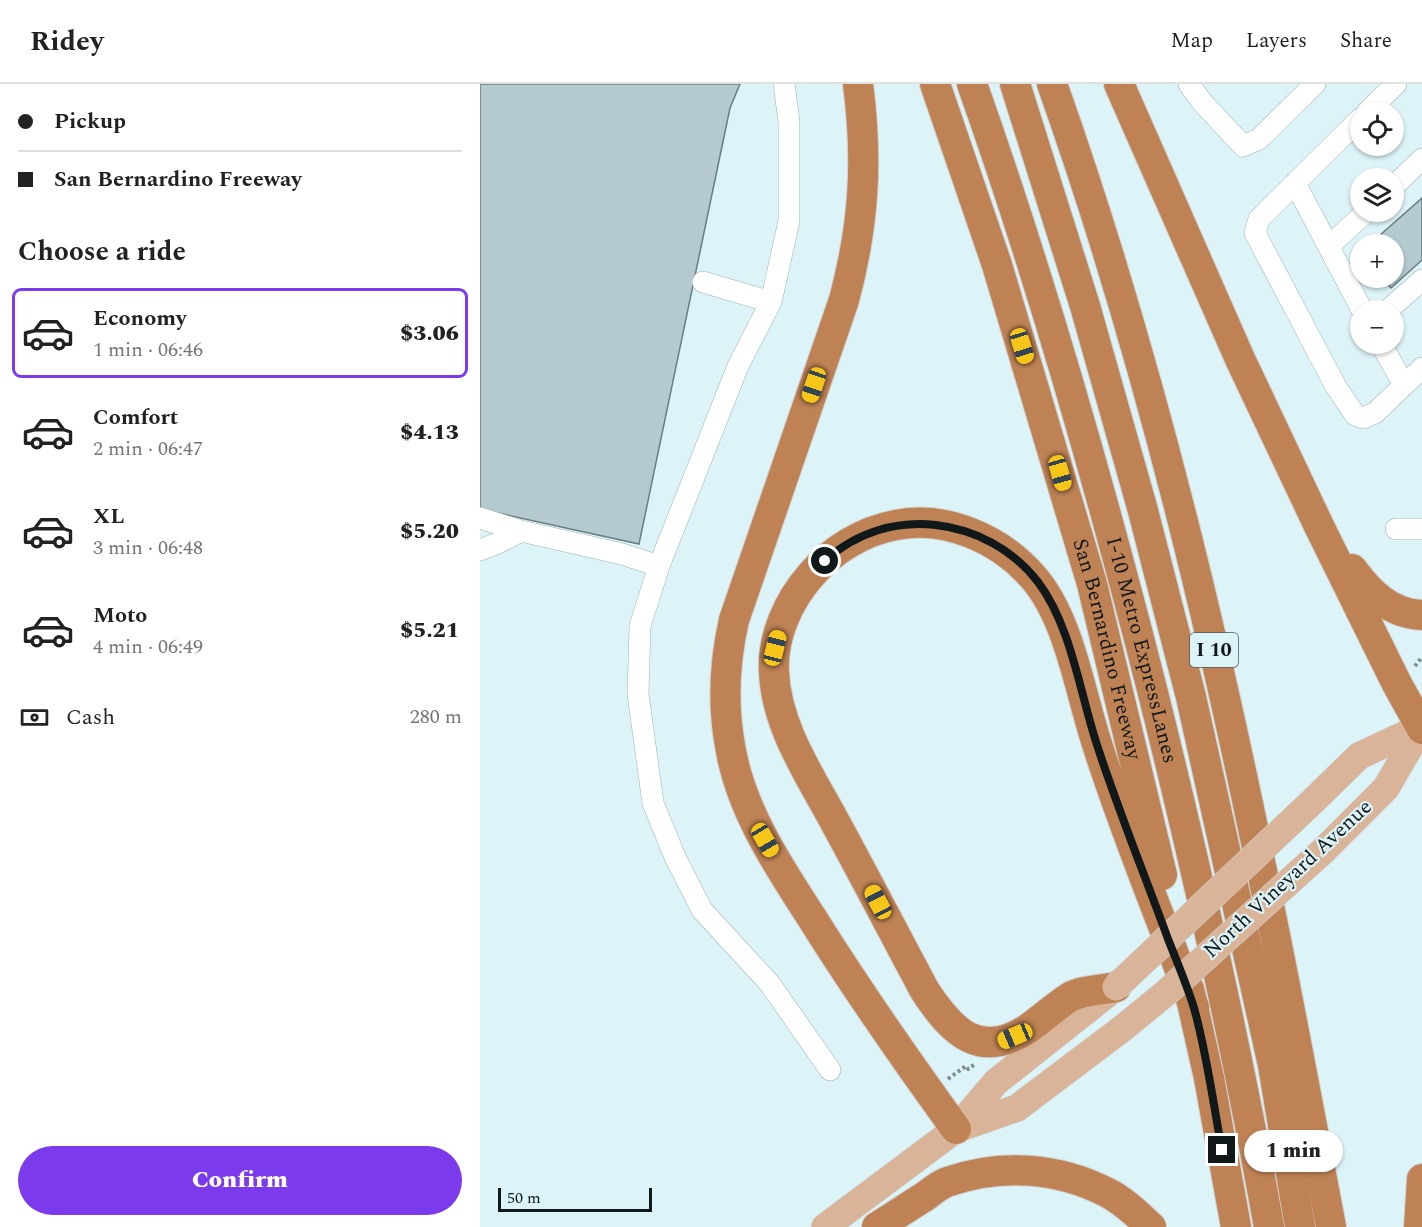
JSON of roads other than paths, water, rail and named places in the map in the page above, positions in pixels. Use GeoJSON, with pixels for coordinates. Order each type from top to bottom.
{"type":"FeatureCollection","features":[{"type":"Feature","properties":{"kind":"highway"},"geometry":{"type":"LineString","coordinates":[[858,84],[863,125],[864,182],[854,263],[840,311],[734,620],[726,663],[726,715],[730,751],[737,775],[746,801],[765,840],[832,950],[956,1129]]}},
{"type":"Feature","properties":{"kind":"highway","name":"San Bernardino Freeway"},"geometry":{"type":"LineString","coordinates":[[935,84],[997,265],[1092,584],[1194,1007],[1236,1227]]}},
{"type":"Feature","properties":{"kind":"highway","name":"I-10 Metro ExpressLanes"},"geometry":{"type":"LineString","coordinates":[[972,84],[1036,277],[1116,549],[1193,853],[1247,1101],[1269,1227]]}},
{"type":"Feature","properties":{"kind":"highway","name":"I-10 Metro ExpressLanes"},"geometry":{"type":"LineString","coordinates":[[1015,84],[1085,306],[1142,507],[1191,697],[1272,1065],[1300,1227]]}},
{"type":"Feature","properties":{"kind":"highway","name":"I 10"},"geometry":{"type":"LineString","coordinates":[[1052,84],[1121,294],[1176,492],[1212,639],[1280,951],[1331,1227]]}},
{"type":"Feature","properties":{"kind":"highway"},"geometry":{"type":"LineString","coordinates":[[1119,84],[1239,359],[1397,684],[1422,727]]}},
{"type":"Feature","properties":{"kind":"highway"},"geometry":{"type":"LineString","coordinates":[[1116,987],[1072,996],[1028,1029],[1001,1042],[970,1039],[955,1030],[939,1013],[925,991],[789,732],[778,699],[774,660],[786,612],[800,588],[835,551],[868,534],[897,525],[914,523],[946,526],[964,530],[997,546],[1024,568],[1039,584],[1055,610],[1098,747],[1194,1007]]}},
{"type":"Feature","properties":{"kind":"highway"},"geometry":{"type":"LineString","coordinates":[[1319,526],[1374,595],[1385,604],[1422,615]]}},
{"type":"Feature","properties":{"kind":"highway"},"geometry":{"type":"LineString","coordinates":[[877,1227],[945,1182],[980,1173],[1019,1170],[1048,1172],[1071,1177],[1090,1185],[1129,1207],[1151,1227]]}},
{"type":"Feature","properties":{"kind":"highway"},"geometry":{"type":"LineString","coordinates":[[1419,1227],[1422,1179]]}},
{"type":"Feature","properties":{"kind":"main road","name":"North Vineyard Avenue"},"geometry":{"type":"LineString","coordinates":[[956,1129],[1017,1108],[1167,992],[1323,851],[1386,788],[1422,727]]}},
{"type":"Feature","properties":{"kind":"main road","name":"North Vineyard Avenue"},"geometry":{"type":"LineString","coordinates":[[825,1227],[956,1129],[996,1082],[1116,987],[1359,756],[1422,727]]}},
{"type":"Feature","properties":{"kind":"lane"},"geometry":{"type":"LineString","coordinates":[[784,84],[789,122],[789,221],[771,302],[738,366],[659,566],[640,626],[638,694],[653,803],[675,857],[702,910],[770,984],[830,1070]]}},
{"type":"Feature","properties":{"kind":"lane"},"geometry":{"type":"LineString","coordinates":[[1189,84],[1202,102],[1243,146],[1259,139],[1315,84]]}},
{"type":"Feature","properties":{"kind":"lane"},"geometry":{"type":"LineString","coordinates":[[1377,102],[1396,84]]}},
{"type":"Feature","properties":{"kind":"lane"},"geometry":{"type":"LineString","coordinates":[[1350,129],[1259,219],[1255,233],[1335,385],[1355,415],[1363,418],[1375,413],[1422,368]]}},
{"type":"Feature","properties":{"kind":"lane"},"geometry":{"type":"LineString","coordinates":[[1404,176],[1422,159]]}},
{"type":"Feature","properties":{"kind":"lane"},"geometry":{"type":"LineString","coordinates":[[1295,183],[1357,300]]}},
{"type":"Feature","properties":{"kind":"lane"},"geometry":{"type":"LineString","coordinates":[[1329,246],[1355,222]]}},
{"type":"Feature","properties":{"kind":"lane"},"geometry":{"type":"LineString","coordinates":[[1400,300],[1422,280]]}},
{"type":"Feature","properties":{"kind":"lane"},"geometry":{"type":"LineString","coordinates":[[704,282],[771,302]]}},
{"type":"Feature","properties":{"kind":"lane"},"geometry":{"type":"LineString","coordinates":[[1387,354],[1404,385]]}},
{"type":"Feature","properties":{"kind":"lane"},"geometry":{"type":"LineString","coordinates":[[480,518],[521,531],[622,554],[659,566]]}},
{"type":"Feature","properties":{"kind":"lane"},"geometry":{"type":"LineString","coordinates":[[1396,529],[1422,529]]}},
{"type":"Feature","properties":{"kind":"lane"},"geometry":{"type":"LineString","coordinates":[[480,550],[521,531]]}}]}
